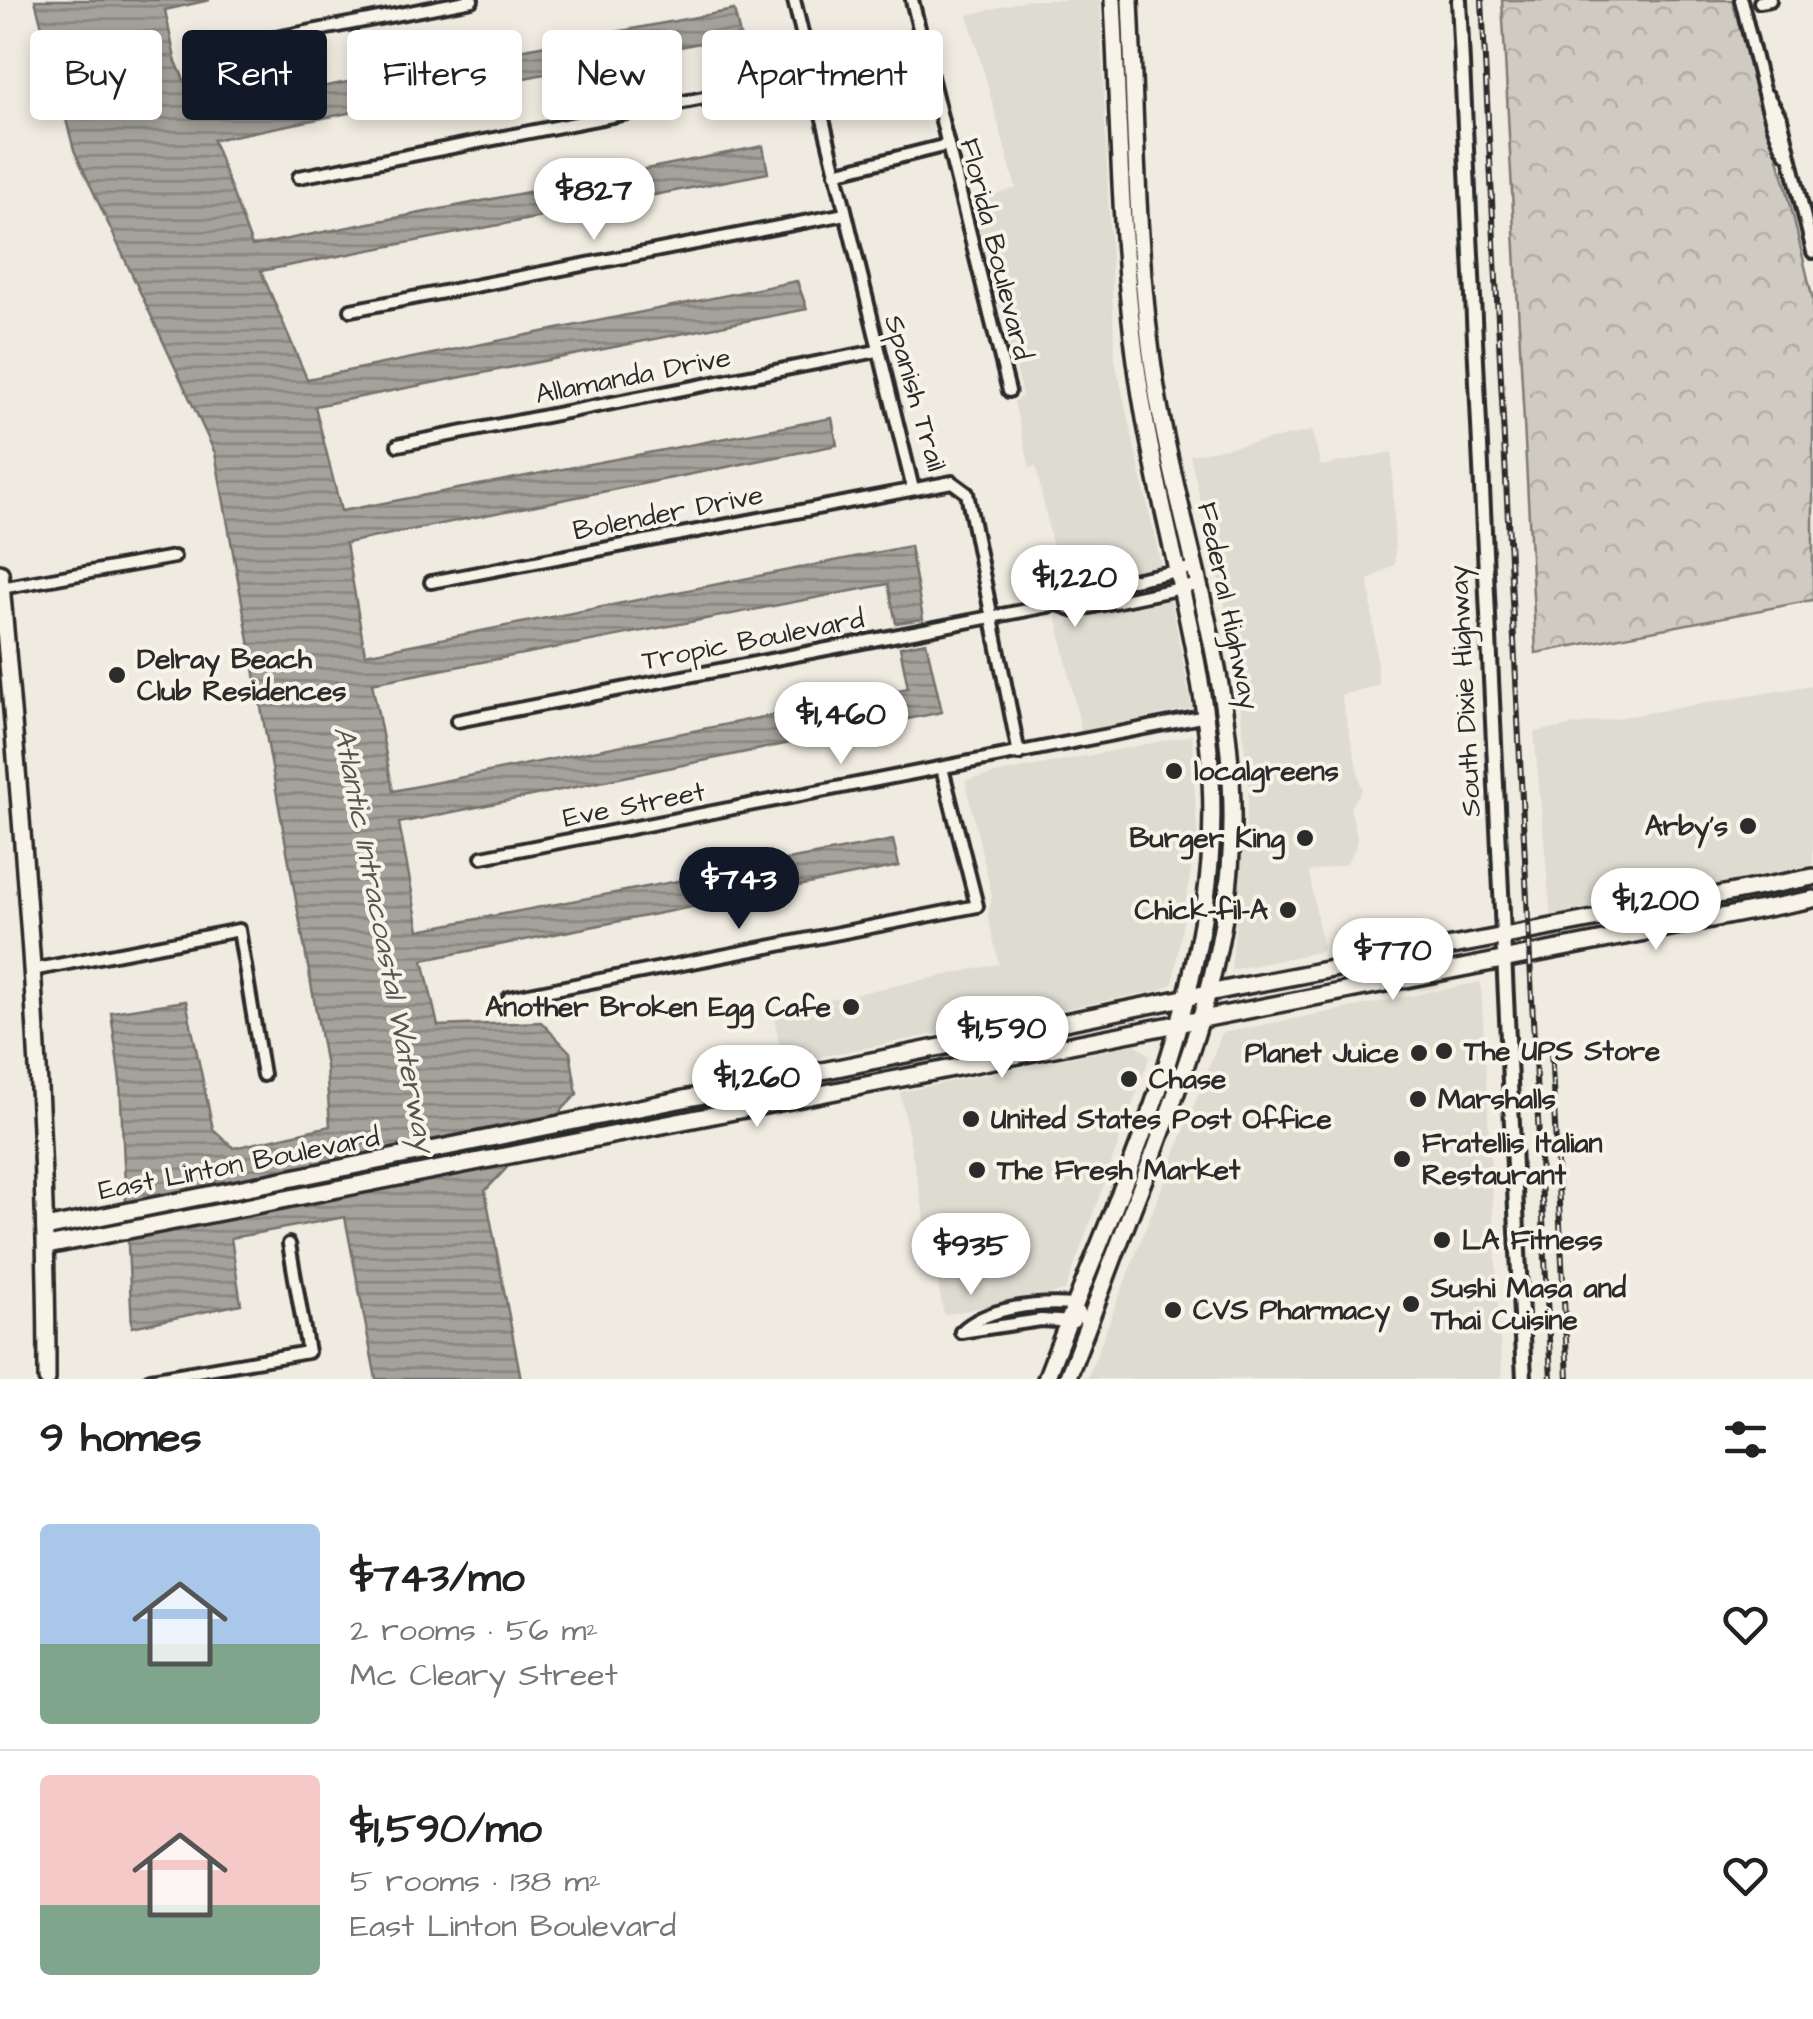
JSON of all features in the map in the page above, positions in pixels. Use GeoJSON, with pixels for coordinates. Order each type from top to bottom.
{"type":"FeatureCollection","features":[{"type":"Feature","properties":{"kind":"main road","name":"Federal Highway"},"geometry":{"type":"LineString","coordinates":[[1067,1379],[1209,994],[1226,903],[1232,780],[1222,680],[1201,584],[1187,575],[1148,434],[1137,368],[1128,281],[1113,0]]}},
{"type":"Feature","properties":{"kind":"main road","name":"Federal Highway"},"geometry":{"type":"LineString","coordinates":[[1046,1379],[1178,1023],[1210,866],[1208,716],[1155,382],[1143,267],[1130,0]]}},
{"type":"Feature","properties":{"kind":"main road"},"geometry":{"type":"LineString","coordinates":[[1137,368],[1155,382]]}},
{"type":"Feature","properties":{"kind":"main road"},"geometry":{"type":"LineString","coordinates":[[1,580],[32,970],[47,1246],[47,1379]]}},
{"type":"Feature","properties":{"kind":"main road","name":"East Linton Boulevard"},"geometry":{"type":"LineString","coordinates":[[46,1228],[1209,994],[1813,878]]}},
{"type":"Feature","properties":{"kind":"main road"},"geometry":{"type":"LineString","coordinates":[[1723,917],[1755,889]]}},
{"type":"Feature","properties":{"kind":"main road"},"geometry":{"type":"LineString","coordinates":[[1695,922],[1727,894]]}},
{"type":"Feature","properties":{"kind":"main road","name":"East Linton Boulevard"},"geometry":{"type":"LineString","coordinates":[[47,1246],[1813,899]]}},
{"type":"Feature","properties":{"kind":"main road"},"geometry":{"type":"LineString","coordinates":[[1363,986],[1380,962]]}},
{"type":"Feature","properties":{"kind":"main road"},"geometry":{"type":"LineString","coordinates":[[878,1060],[882,1081]]}},
{"type":"Feature","properties":{"kind":"street"},"geometry":{"type":"LineString","coordinates":[[317,30],[472,0]]}},
{"type":"Feature","properties":{"kind":"street","name":"Spanish Trail"},"geometry":{"type":"LineString","coordinates":[[794,0],[801,30]]}},
{"type":"Feature","properties":{"kind":"street","name":"Florida Boulevard"},"geometry":{"type":"LineString","coordinates":[[912,0],[1009,392]]}},
{"type":"Feature","properties":{"kind":"street","name":"South Dixie Highway"},"geometry":{"type":"LineString","coordinates":[[1459,0],[1524,1379]]}},
{"type":"Feature","properties":{"kind":"street"},"geometry":{"type":"LineString","coordinates":[[1741,0],[1767,94],[1781,118],[1813,252]]}},
{"type":"Feature","properties":{"kind":"street"},"geometry":{"type":"LineString","coordinates":[[299,177],[702,98]]}},
{"type":"Feature","properties":{"kind":"street","name":"Spanish Trail"},"geometry":{"type":"LineString","coordinates":[[822,120],[914,489],[952,482],[968,493],[1019,754]]}},
{"type":"Feature","properties":{"kind":"street"},"geometry":{"type":"LineString","coordinates":[[835,173],[948,146]]}},
{"type":"Feature","properties":{"kind":"street"},"geometry":{"type":"LineString","coordinates":[[350,310],[844,214]]}},
{"type":"Feature","properties":{"kind":"street","name":"Allamanda Drive"},"geometry":{"type":"LineString","coordinates":[[398,445],[877,351]]}},
{"type":"Feature","properties":{"kind":"street","name":"Bolender Drive"},"geometry":{"type":"LineString","coordinates":[[431,582],[914,489]]}},
{"type":"Feature","properties":{"kind":"street"},"geometry":{"type":"LineString","coordinates":[[1,580],[174,557]]}},
{"type":"Feature","properties":{"kind":"street","name":"Tropic Boulevard"},"geometry":{"type":"LineString","coordinates":[[1058,604],[1075,610],[1187,575]]}},
{"type":"Feature","properties":{"kind":"street","name":"Tropic Boulevard"},"geometry":{"type":"LineString","coordinates":[[457,720],[1058,604],[1074,592],[1187,575]]}},
{"type":"Feature","properties":{"kind":"street","name":"Eve Street"},"geometry":{"type":"LineString","coordinates":[[482,858],[1208,716]]}},
{"type":"Feature","properties":{"kind":"street"},"geometry":{"type":"LineString","coordinates":[[509,998],[976,906],[942,768]]}},
{"type":"Feature","properties":{"kind":"street"},"geometry":{"type":"LineString","coordinates":[[32,970],[238,930],[263,1075]]}},
{"type":"Feature","properties":{"kind":"street"},"geometry":{"type":"LineString","coordinates":[[150,1379],[308,1352],[289,1244]]}},
{"type":"Feature","properties":{"kind":"street"},"geometry":{"type":"LineString","coordinates":[[1071,1313],[962,1332],[976,1318],[1054,1303],[1071,1313],[1088,1326]]}},
{"type":"Feature","properties":{"kind":"shaded area"},"geometry":{"type":"Polygon","coordinates":[[[1028,0],[1100,0],[1115,360],[1161,565],[1061,586],[1036,467],[1030,468],[1014,402],[1022,396],[1019,379],[972,201],[1016,188],[968,15],[1028,0]]]}},
{"type":"Feature","properties":{"kind":"shaded area"},"geometry":{"type":"Polygon","coordinates":[[[1312,431],[1321,466],[1392,452],[1395,564],[1369,580],[1379,685],[1341,695],[1362,790],[1350,807],[1358,842],[1346,864],[1309,872],[1323,951],[1231,970],[1249,788],[1233,641],[1190,455],[1312,431]]]}},
{"type":"Feature","properties":{"kind":"shaded area"},"geometry":{"type":"Polygon","coordinates":[[[1171,600],[1192,708],[1081,731],[1056,614],[1098,614],[1171,600]]]}},
{"type":"Feature","properties":{"kind":"shaded area"},"geometry":{"type":"Polygon","coordinates":[[[1813,685],[1813,865],[1551,917],[1534,732],[1813,685]]]}},
{"type":"Feature","properties":{"kind":"shaded area"},"geometry":{"type":"Polygon","coordinates":[[[1192,735],[1197,834],[1173,983],[1161,990],[783,1064],[773,1011],[999,964],[988,916],[992,896],[965,780],[1192,735]]]}},
{"type":"Feature","properties":{"kind":"shaded area"},"geometry":{"type":"Polygon","coordinates":[[[1481,982],[1502,1379],[1087,1379],[1222,1033],[1481,982]]]}},
{"type":"Feature","properties":{"kind":"shaded area"},"geometry":{"type":"Polygon","coordinates":[[[1136,1044],[1150,1056],[1065,1291],[944,1315],[900,1092],[1136,1044]]]}},
{"type":"Feature","properties":{"kind":"green space"},"geometry":{"type":"Polygon","coordinates":[[[1502,0],[1732,0],[1786,186],[1813,300],[1813,600],[1536,653],[1502,0]]]}},
{"type":"Feature","properties":{"kind":"water","name":"Atlantic Intracoastal Waterway"},"geometry":{"type":"Polygon","coordinates":[[[35,0],[210,0],[165,10],[182,75],[182,120],[313,120],[213,140],[252,246],[763,146],[768,173],[261,271],[307,379],[797,281],[807,309],[315,406],[341,511],[832,418],[837,445],[346,543],[365,654],[910,546],[923,619],[896,623],[888,584],[372,683],[393,791],[908,688],[900,647],[926,642],[942,712],[399,823],[419,930],[893,840],[899,866],[423,960],[438,1026],[541,1022],[570,1052],[577,1094],[485,1191],[521,1379],[376,1379],[345,1217],[231,1238],[241,1304],[132,1327],[120,1081],[111,1012],[186,1001],[213,1129],[234,1148],[330,1126],[326,1066],[215,453],[74,150],[66,120],[162,120],[162,30],[43,30],[35,0]]]}},
{"type":"Feature","properties":{"kind":"water"},"geometry":{"type":"Polygon","coordinates":[[[734,10],[739,30],[702,30],[702,43],[682,47],[682,30],[627,30],[734,10]]]}},
{"type":"Feature","properties":{"kind":"water"},"geometry":{"type":"Polygon","coordinates":[[[542,46],[542,74],[522,78],[522,49],[542,46]]]}},
{"type":"Feature","properties":{"kind":"water"},"geometry":{"type":"Polygon","coordinates":[[[347,82],[347,113],[327,117],[327,86],[347,82]]]}},
{"type":"Feature","properties":{"kind":"railway"},"geometry":{"type":"LineString","coordinates":[[1482,0],[1551,1379]]}},
{"type":"Feature","properties":{"kind":"railway"},"geometry":{"type":"LineString","coordinates":[[1551,1048],[1568,1379]]}},
{"type":"Feature","properties":{"kind":"place","name":"Delray Beach Club Residences"},"geometry":{"type":"Point","coordinates":[117,675]}},
{"type":"Feature","properties":{"kind":"place","name":"localgreens"},"geometry":{"type":"Point","coordinates":[1174,771]}},
{"type":"Feature","properties":{"kind":"place","name":"Arby's"},"geometry":{"type":"Point","coordinates":[1748,826]}},
{"type":"Feature","properties":{"kind":"place","name":"Burger King"},"geometry":{"type":"Point","coordinates":[1305,838]}},
{"type":"Feature","properties":{"kind":"place","name":"Chick-fil-A"},"geometry":{"type":"Point","coordinates":[1288,910]}},
{"type":"Feature","properties":{"kind":"place","name":"Another Broken Egg Cafe"},"geometry":{"type":"Point","coordinates":[851,1007]}},
{"type":"Feature","properties":{"kind":"place","name":"The UPS Store"},"geometry":{"type":"Point","coordinates":[1444,1051]}},
{"type":"Feature","properties":{"kind":"place","name":"Planet Juice"},"geometry":{"type":"Point","coordinates":[1419,1053]}},
{"type":"Feature","properties":{"kind":"place","name":"Chase"},"geometry":{"type":"Point","coordinates":[1129,1079]}},
{"type":"Feature","properties":{"kind":"place","name":"Marshalls"},"geometry":{"type":"Point","coordinates":[1418,1099]}},
{"type":"Feature","properties":{"kind":"place","name":"United States Post Office"},"geometry":{"type":"Point","coordinates":[971,1119]}},
{"type":"Feature","properties":{"kind":"place","name":"Fratellis Italian Restaurant"},"geometry":{"type":"Point","coordinates":[1402,1159]}},
{"type":"Feature","properties":{"kind":"place","name":"The Fresh Market"},"geometry":{"type":"Point","coordinates":[977,1170]}},
{"type":"Feature","properties":{"kind":"place","name":"LA Fitness"},"geometry":{"type":"Point","coordinates":[1442,1240]}},
{"type":"Feature","properties":{"kind":"place","name":"Sushi Masa and Thai Cuisine"},"geometry":{"type":"Point","coordinates":[1411,1304]}},
{"type":"Feature","properties":{"kind":"place","name":"CVS Pharmacy"},"geometry":{"type":"Point","coordinates":[1173,1310]}}]}
